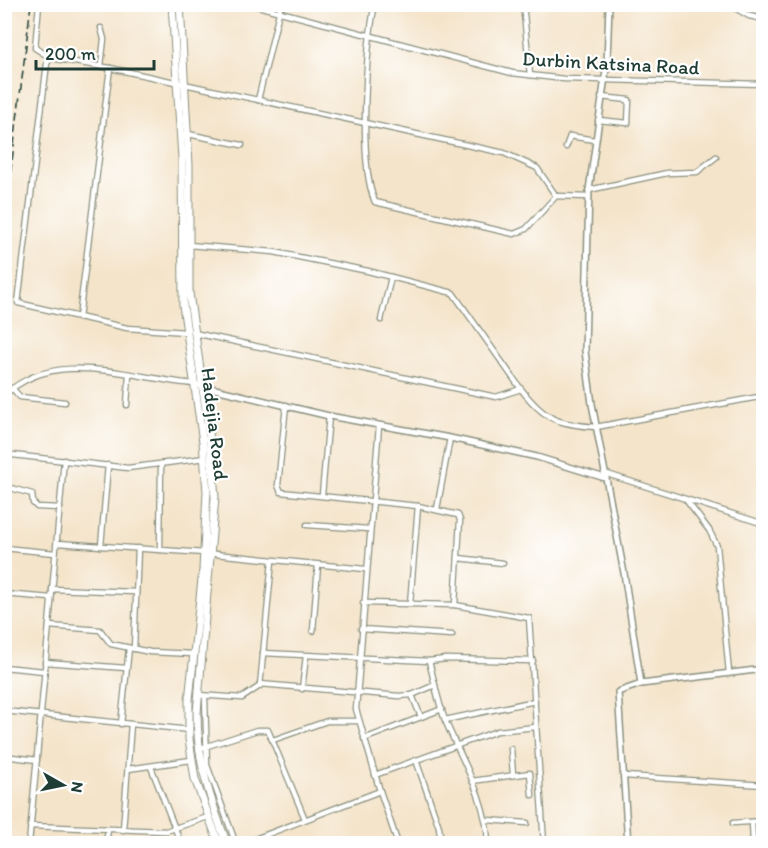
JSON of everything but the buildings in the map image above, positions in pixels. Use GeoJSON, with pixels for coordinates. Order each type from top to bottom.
{"type":"FeatureCollection","features":[{"type":"Feature","properties":{"kind":"main road","name":"Hadejia Road"},"geometry":{"type":"LineString","coordinates":[[172,4],[182,158],[180,245],[190,333],[213,470],[200,697],[202,748],[205,783],[227,843]]}},
{"type":"Feature","properties":{"kind":"main road","name":"Hadejia Road"},"geometry":{"type":"LineString","coordinates":[[180,4],[188,134],[190,333]]}},
{"type":"Feature","properties":{"kind":"main road","name":"Hadejia Road"},"geometry":{"type":"LineString","coordinates":[[198,384],[205,458],[208,553],[189,700],[191,760],[208,817],[219,843]]}},
{"type":"Feature","properties":{"kind":"main road"},"geometry":{"type":"LineString","coordinates":[[189,700],[200,697]]}},
{"type":"Feature","properties":{"kind":"street"},"geometry":{"type":"LineString","coordinates":[[39,4],[35,48],[51,58],[101,66],[517,157],[537,168],[556,196]]}},
{"type":"Feature","properties":{"kind":"street","name":"Durbin Katsina Road"},"geometry":{"type":"LineString","coordinates":[[250,4],[512,73],[604,80],[764,84]]}},
{"type":"Feature","properties":{"kind":"street"},"geometry":{"type":"LineString","coordinates":[[258,100],[280,4]]}},
{"type":"Feature","properties":{"kind":"street"},"geometry":{"type":"LineString","coordinates":[[375,4],[364,122],[370,187],[375,202],[379,205],[514,234],[526,229],[556,196],[589,194],[667,173],[697,172],[716,157]]}},
{"type":"Feature","properties":{"kind":"street"},"geometry":{"type":"LineString","coordinates":[[523,4],[528,31],[530,75]]}},
{"type":"Feature","properties":{"kind":"street"},"geometry":{"type":"LineString","coordinates":[[609,4],[610,28],[589,194],[585,351],[604,475],[624,573],[640,684]]}},
{"type":"Feature","properties":{"kind":"street"},"geometry":{"type":"LineString","coordinates":[[728,4],[749,16],[764,19]]}},
{"type":"Feature","properties":{"kind":"street"},"geometry":{"type":"LineString","coordinates":[[101,28],[104,39],[101,66]]}},
{"type":"Feature","properties":{"kind":"street"},"geometry":{"type":"LineString","coordinates":[[51,58],[47,63],[18,301],[20,305],[127,328],[190,333],[496,397],[521,388]]}},
{"type":"Feature","properties":{"kind":"street"},"geometry":{"type":"LineString","coordinates":[[79,318],[110,68]]}},
{"type":"Feature","properties":{"kind":"street"},"geometry":{"type":"LineString","coordinates":[[598,120],[628,123],[629,100],[601,97]]}},
{"type":"Feature","properties":{"kind":"street"},"geometry":{"type":"LineString","coordinates":[[188,134],[242,145]]}},
{"type":"Feature","properties":{"kind":"street"},"geometry":{"type":"LineString","coordinates":[[566,147],[570,136],[595,140]]}},
{"type":"Feature","properties":{"kind":"street"},"geometry":{"type":"LineString","coordinates":[[180,245],[274,252],[446,291],[458,297],[521,388],[546,417],[555,422],[596,427],[764,396]]}},
{"type":"Feature","properties":{"kind":"street"},"geometry":{"type":"LineString","coordinates":[[381,320],[391,277]]}},
{"type":"Feature","properties":{"kind":"street"},"geometry":{"type":"LineString","coordinates":[[4,396],[25,380],[51,371],[69,369],[129,374],[198,384],[329,416],[450,438],[537,457],[764,524]]}},
{"type":"Feature","properties":{"kind":"street"},"geometry":{"type":"LineString","coordinates":[[127,405],[129,374]]}},
{"type":"Feature","properties":{"kind":"street"},"geometry":{"type":"LineString","coordinates":[[12,388],[20,397],[65,402]]}},
{"type":"Feature","properties":{"kind":"street"},"geometry":{"type":"LineString","coordinates":[[286,405],[278,489],[281,492],[418,506],[458,515],[455,605]]}},
{"type":"Feature","properties":{"kind":"street"},"geometry":{"type":"LineString","coordinates":[[322,495],[329,416]]}},
{"type":"Feature","properties":{"kind":"street"},"geometry":{"type":"LineString","coordinates":[[379,426],[365,569],[357,695],[358,721],[398,843]]}},
{"type":"Feature","properties":{"kind":"street"},"geometry":{"type":"LineString","coordinates":[[437,509],[450,438]]}},
{"type":"Feature","properties":{"kind":"street"},"geometry":{"type":"LineString","coordinates":[[4,454],[128,468],[205,458]]}},
{"type":"Feature","properties":{"kind":"street"},"geometry":{"type":"LineString","coordinates":[[29,843],[64,460]]}},
{"type":"Feature","properties":{"kind":"street"},"geometry":{"type":"LineString","coordinates":[[100,546],[108,465]]}},
{"type":"Feature","properties":{"kind":"street"},"geometry":{"type":"LineString","coordinates":[[160,550],[161,465]]}},
{"type":"Feature","properties":{"kind":"street"},"geometry":{"type":"LineString","coordinates":[[4,486],[32,494],[33,503],[37,507],[60,508]]}},
{"type":"Feature","properties":{"kind":"street"},"geometry":{"type":"LineString","coordinates":[[686,500],[710,530],[719,554],[729,673]]}},
{"type":"Feature","properties":{"kind":"street"},"geometry":{"type":"LineString","coordinates":[[410,604],[418,506]]}},
{"type":"Feature","properties":{"kind":"street"},"geometry":{"type":"LineString","coordinates":[[307,525],[369,529]]}},
{"type":"Feature","properties":{"kind":"street"},"geometry":{"type":"LineString","coordinates":[[57,543],[208,553],[365,569]]}},
{"type":"Feature","properties":{"kind":"street"},"geometry":{"type":"LineString","coordinates":[[4,548],[55,553]]}},
{"type":"Feature","properties":{"kind":"street"},"geometry":{"type":"LineString","coordinates":[[121,724],[126,668],[131,649],[138,549]]}},
{"type":"Feature","properties":{"kind":"street"},"geometry":{"type":"LineString","coordinates":[[458,558],[503,563]]}},
{"type":"Feature","properties":{"kind":"street"},"geometry":{"type":"LineString","coordinates":[[200,697],[247,698],[260,684],[272,561]]}},
{"type":"Feature","properties":{"kind":"street"},"geometry":{"type":"LineString","coordinates":[[313,631],[318,565]]}},
{"type":"Feature","properties":{"kind":"street"},"geometry":{"type":"LineString","coordinates":[[52,589],[136,592]]}},
{"type":"Feature","properties":{"kind":"street"},"geometry":{"type":"LineString","coordinates":[[4,594],[51,598]]}},
{"type":"Feature","properties":{"kind":"street"},"geometry":{"type":"LineString","coordinates":[[363,603],[455,605],[526,615],[531,621],[544,843]]}},
{"type":"Feature","properties":{"kind":"street"},"geometry":{"type":"LineString","coordinates":[[49,626],[100,630],[111,644],[131,649],[194,654]]}},
{"type":"Feature","properties":{"kind":"street"},"geometry":{"type":"LineString","coordinates":[[361,629],[452,634]]}},
{"type":"Feature","properties":{"kind":"street"},"geometry":{"type":"LineString","coordinates":[[263,653],[429,661],[446,659],[533,661]]}},
{"type":"Feature","properties":{"kind":"street"},"geometry":{"type":"LineString","coordinates":[[302,689],[306,656]]}},
{"type":"Feature","properties":{"kind":"street"},"geometry":{"type":"LineString","coordinates":[[429,661],[445,720],[458,744],[488,820],[488,843]]}},
{"type":"Feature","properties":{"kind":"street"},"geometry":{"type":"LineString","coordinates":[[45,662],[126,668]]}},
{"type":"Feature","properties":{"kind":"street"},"geometry":{"type":"LineString","coordinates":[[4,667],[44,671]]}},
{"type":"Feature","properties":{"kind":"street"},"geometry":{"type":"LineString","coordinates":[[628,843],[625,776],[617,698],[622,689],[640,684],[764,669]]}},
{"type":"Feature","properties":{"kind":"street"},"geometry":{"type":"LineString","coordinates":[[260,684],[357,695],[412,694],[435,685]]}},
{"type":"Feature","properties":{"kind":"street"},"geometry":{"type":"LineString","coordinates":[[412,694],[421,717]]}},
{"type":"Feature","properties":{"kind":"street"},"geometry":{"type":"LineString","coordinates":[[445,720],[535,701]]}},
{"type":"Feature","properties":{"kind":"street"},"geometry":{"type":"LineString","coordinates":[[364,739],[442,709]]}},
{"type":"Feature","properties":{"kind":"street"},"geometry":{"type":"LineString","coordinates":[[4,711],[190,730]]}},
{"type":"Feature","properties":{"kind":"street"},"geometry":{"type":"LineString","coordinates":[[273,740],[327,722],[358,721]]}},
{"type":"Feature","properties":{"kind":"street"},"geometry":{"type":"LineString","coordinates":[[123,830],[131,724]]}},
{"type":"Feature","properties":{"kind":"street"},"geometry":{"type":"LineString","coordinates":[[375,775],[497,731],[536,727]]}},
{"type":"Feature","properties":{"kind":"street"},"geometry":{"type":"LineString","coordinates":[[236,843],[212,782],[202,748],[268,729],[305,819]]}},
{"type":"Feature","properties":{"kind":"street"},"geometry":{"type":"LineString","coordinates":[[511,749],[513,774]]}},
{"type":"Feature","properties":{"kind":"street"},"geometry":{"type":"LineString","coordinates":[[4,756],[37,760]]}},
{"type":"Feature","properties":{"kind":"street"},"geometry":{"type":"LineString","coordinates":[[416,759],[439,827],[441,843]]}},
{"type":"Feature","properties":{"kind":"street"},"geometry":{"type":"LineString","coordinates":[[128,769],[191,760]]}},
{"type":"Feature","properties":{"kind":"street"},"geometry":{"type":"LineString","coordinates":[[151,767],[181,843]]}},
{"type":"Feature","properties":{"kind":"street"},"geometry":{"type":"LineString","coordinates":[[472,781],[530,772],[532,795]]}},
{"type":"Feature","properties":{"kind":"street"},"geometry":{"type":"LineString","coordinates":[[625,776],[764,786]]}},
{"type":"Feature","properties":{"kind":"street"},"geometry":{"type":"LineString","coordinates":[[242,843],[380,791]]}},
{"type":"Feature","properties":{"kind":"street"},"geometry":{"type":"LineString","coordinates":[[30,826],[176,830],[208,817]]}},
{"type":"Feature","properties":{"kind":"street"},"geometry":{"type":"LineString","coordinates":[[488,820],[527,823]]}},
{"type":"Feature","properties":{"kind":"street"},"geometry":{"type":"LineString","coordinates":[[733,823],[764,821]]}},
{"type":"Feature","properties":{"kind":"street"},"geometry":{"type":"LineString","coordinates":[[752,822],[753,843]]}},
{"type":"Feature","properties":{"kind":"street"},"geometry":{"type":"LineString","coordinates":[[106,843],[108,829]]}},
{"type":"Feature","properties":{"kind":"railway"},"geometry":{"type":"LineString","coordinates":[[4,227],[31,4]]}}]}
